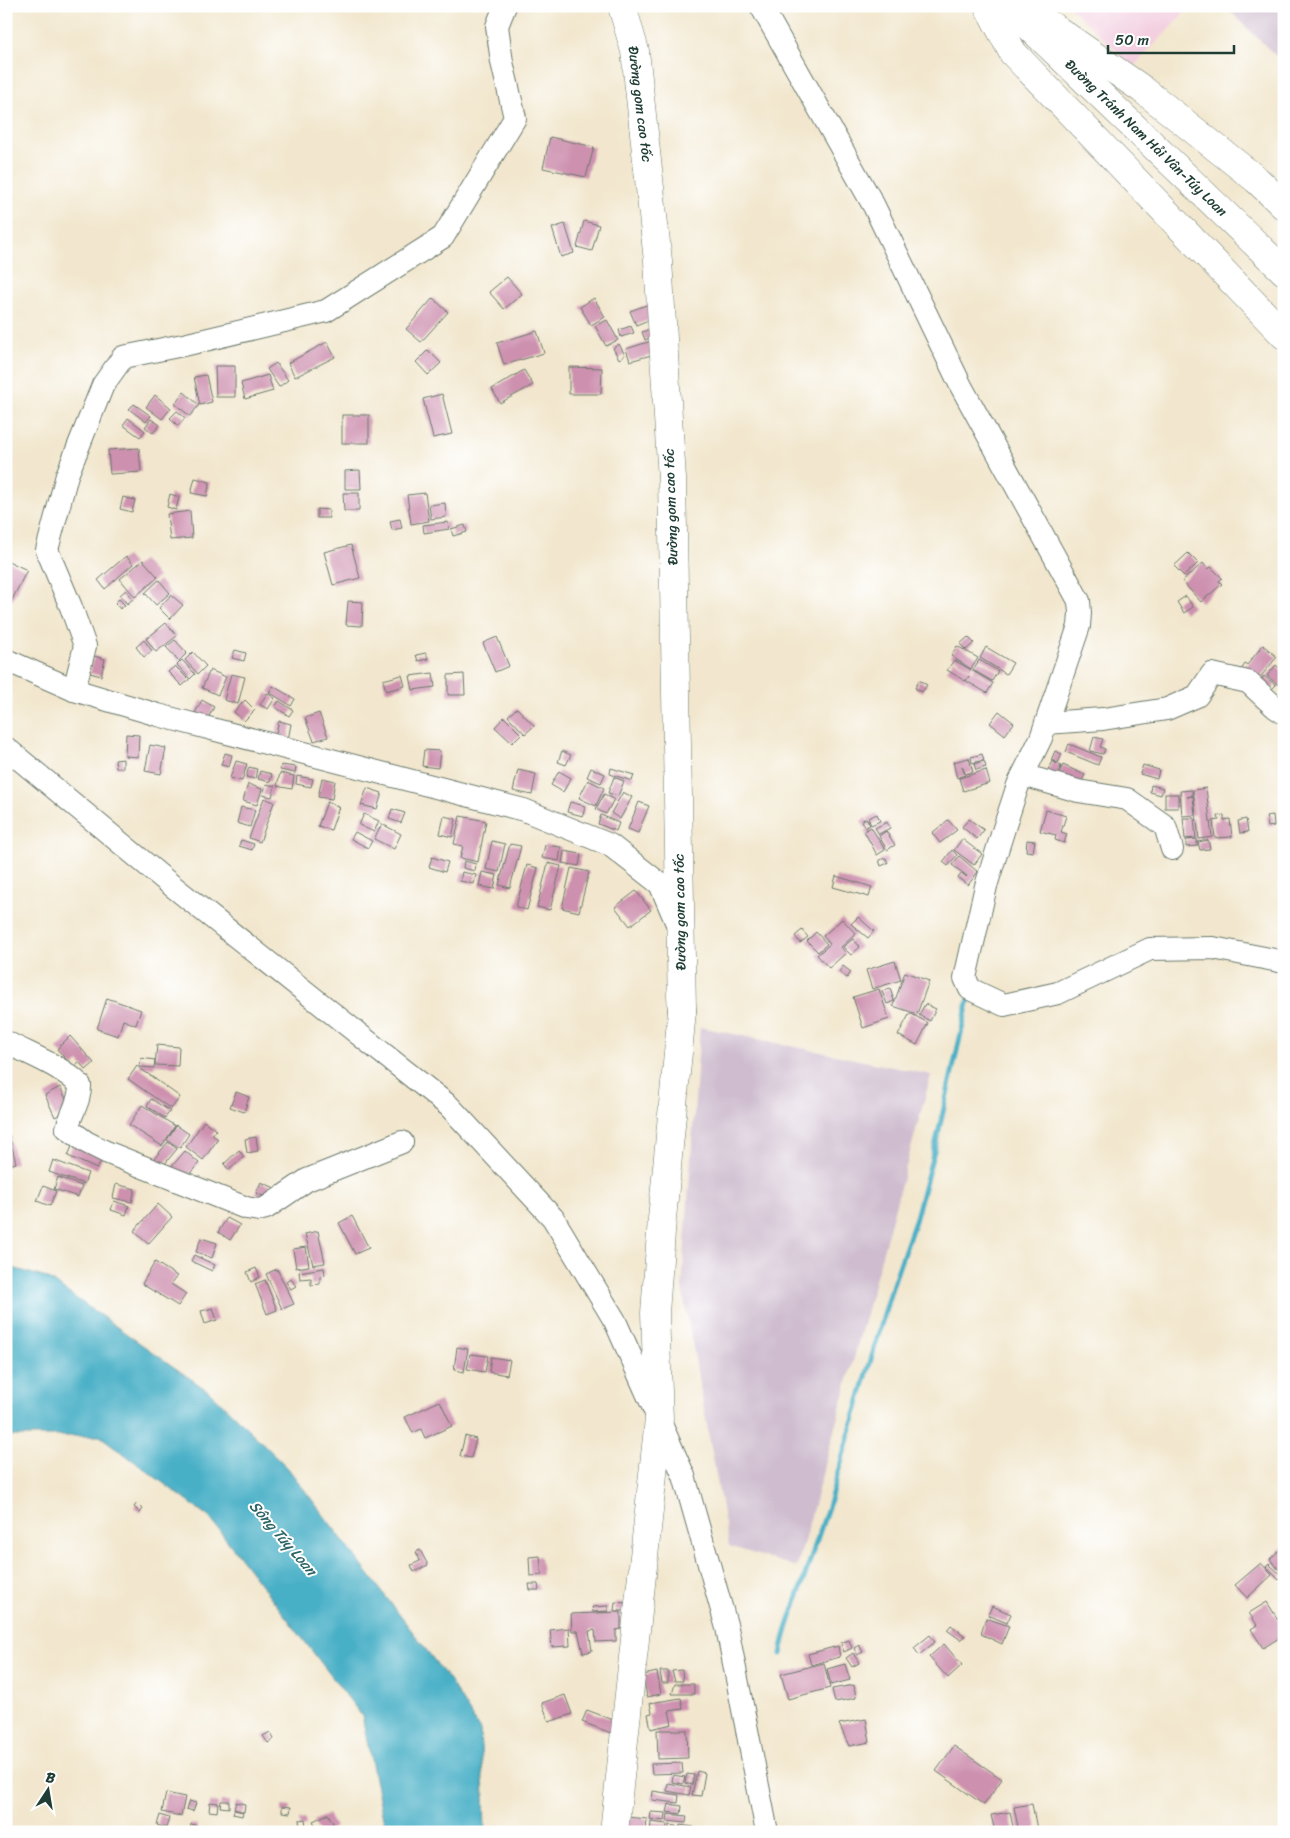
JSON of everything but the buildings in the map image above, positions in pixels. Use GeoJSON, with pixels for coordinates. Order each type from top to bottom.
{"type":"FeatureCollection","features":[{"type":"Feature","properties":{"kind":"main road","name":"Đường gom cao tốc"},"geometry":{"type":"LineString","coordinates":[[622,6],[635,50],[657,251],[670,459],[682,1011]]}},
{"type":"Feature","properties":{"kind":"main road"},"geometry":{"type":"LineString","coordinates":[[988,6],[1013,53],[1284,335]]}},
{"type":"Feature","properties":{"kind":"main road","name":"Đường Tránh Nam Hải Vân-Túy Loan"},"geometry":{"type":"LineString","coordinates":[[1008,6],[1284,271]]}},
{"type":"Feature","properties":{"kind":"main road"},"geometry":{"type":"LineString","coordinates":[[1023,6],[1137,85],[1257,180],[1284,206]]}},
{"type":"Feature","properties":{"kind":"main road"},"geometry":{"type":"LineString","coordinates":[[614,1832],[658,1419],[655,1313],[682,1011],[679,929]]}},
{"type":"Feature","properties":{"kind":"street"},"geometry":{"type":"LineString","coordinates":[[74,690],[85,646],[71,606],[47,550],[67,475],[103,385],[123,357],[188,344],[326,311],[443,237],[515,118],[496,26],[505,6]]}},
{"type":"Feature","properties":{"kind":"street"},"geometry":{"type":"LineString","coordinates":[[761,6],[874,206],[961,386],[1079,601],[1079,626],[1041,738],[1023,775],[1005,825],[986,886],[965,978],[970,989],[1004,1005],[1058,993],[1150,949],[1213,948],[1284,962]]}},
{"type":"Feature","properties":{"kind":"street"},"geometry":{"type":"LineString","coordinates":[[6,660],[74,690],[158,715],[524,810],[610,845],[660,884],[679,929]]}},
{"type":"Feature","properties":{"kind":"street"},"geometry":{"type":"LineString","coordinates":[[1046,723],[1103,719],[1167,709],[1197,696],[1212,674],[1248,682],[1284,713]]}},
{"type":"Feature","properties":{"kind":"street"},"geometry":{"type":"LineString","coordinates":[[6,748],[170,884],[449,1106],[553,1218],[615,1320],[684,1476],[727,1628],[767,1832]]}},
{"type":"Feature","properties":{"kind":"street"},"geometry":{"type":"LineString","coordinates":[[1023,775],[1078,791],[1127,799],[1165,826],[1172,849]]}},
{"type":"Feature","properties":{"kind":"street"},"geometry":{"type":"LineString","coordinates":[[6,1042],[53,1067],[80,1085],[80,1094],[68,1128],[86,1142],[106,1152],[246,1208],[259,1210],[266,1208],[306,1180],[402,1142]]}},
{"type":"Feature","properties":{"kind":"shaded area"},"geometry":{"type":"Polygon","coordinates":[[[1069,6],[1191,6],[1133,67],[1069,6]]]}},
{"type":"Feature","properties":{"kind":"shaded area"},"geometry":{"type":"Polygon","coordinates":[[[1225,6],[1284,6],[1284,64],[1225,6]]]}},
{"type":"Feature","properties":{"kind":"shaded area"},"geometry":{"type":"Polygon","coordinates":[[[700,1027],[931,1075],[797,1567],[729,1546],[682,1288],[700,1027]]]}},
{"type":"Feature","properties":{"kind":"water","name":"Sông Túy Loan"},"geometry":{"type":"Polygon","coordinates":[[[6,1266],[47,1278],[211,1393],[287,1467],[450,1681],[480,1730],[485,1832],[386,1832],[362,1716],[209,1517],[100,1436],[6,1436],[6,1266]]]}},
{"type":"Feature","properties":{"kind":"waterway"},"geometry":{"type":"LineString","coordinates":[[781,1654],[785,1635],[828,1507],[893,1284],[915,1221],[935,1147],[970,994]]}}]}
